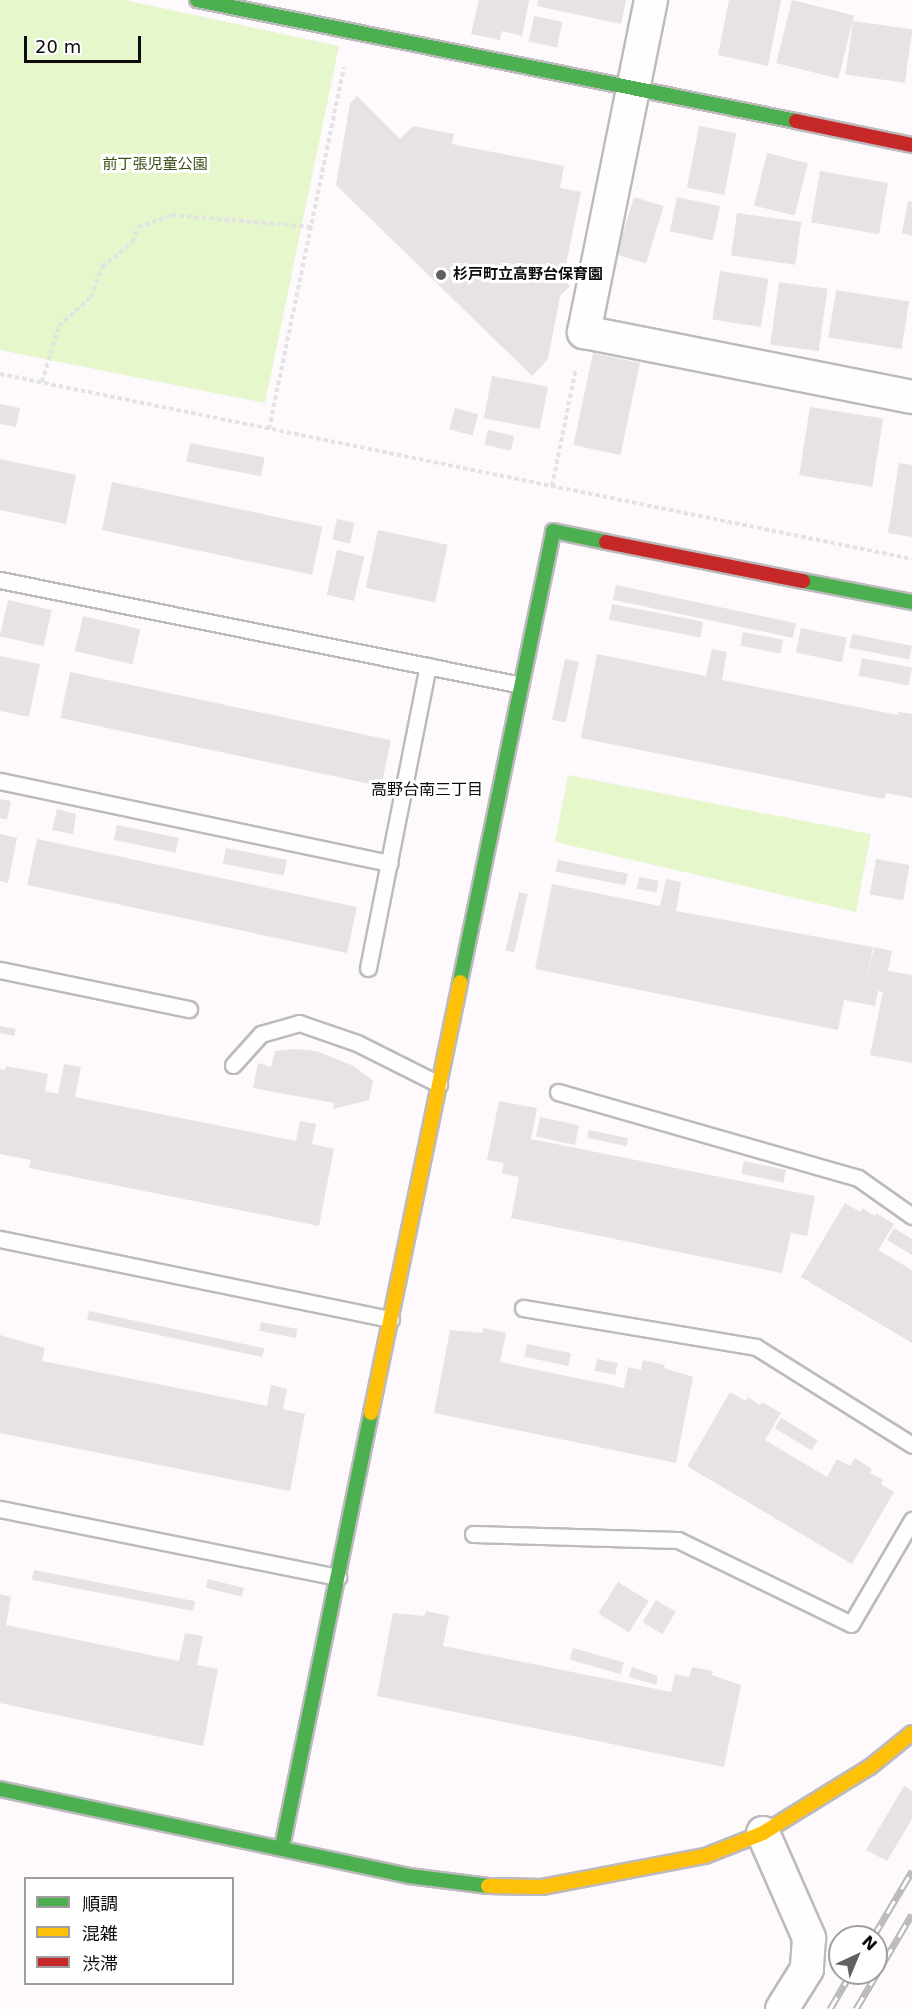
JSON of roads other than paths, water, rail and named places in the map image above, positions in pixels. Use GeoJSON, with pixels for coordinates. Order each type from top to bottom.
{"type":"FeatureCollection","features":[{"type":"Feature","properties":{"kind":"street"},"geometry":{"type":"LineString","coordinates":[[197,0],[912,145]]}},
{"type":"Feature","properties":{"kind":"street"},"geometry":{"type":"LineString","coordinates":[[651,0],[584,332],[912,397]]}},
{"type":"Feature","properties":{"kind":"street"},"geometry":{"type":"LineString","coordinates":[[282,1847],[553,531],[912,602]]}},
{"type":"Feature","properties":{"kind":"street"},"geometry":{"type":"LineString","coordinates":[[0,1789],[282,1847],[409,1876],[482,1886],[542,1887],[657,1868],[705,1856],[764,1833],[870,1767],[912,1733]]}},
{"type":"Feature","properties":{"kind":"street"},"geometry":{"type":"LineString","coordinates":[[764,1833],[809,1938],[807,1969],[782,2009]]}},
{"type":"Feature","properties":{"kind":"lane"},"geometry":{"type":"LineString","coordinates":[[0,580],[521,686]]}},
{"type":"Feature","properties":{"kind":"lane"},"geometry":{"type":"LineString","coordinates":[[368,968],[428,666]]}},
{"type":"Feature","properties":{"kind":"lane"},"geometry":{"type":"LineString","coordinates":[[0,781],[389,863]]}},
{"type":"Feature","properties":{"kind":"lane"},"geometry":{"type":"LineString","coordinates":[[0,970],[189,1009]]}},
{"type":"Feature","properties":{"kind":"lane"},"geometry":{"type":"LineString","coordinates":[[233,1065],[261,1034],[299,1023],[357,1043],[439,1084]]}},
{"type":"Feature","properties":{"kind":"lane"},"geometry":{"type":"LineString","coordinates":[[558,1092],[858,1178],[912,1216]]}},
{"type":"Feature","properties":{"kind":"lane"},"geometry":{"type":"LineString","coordinates":[[0,1239],[391,1319]]}},
{"type":"Feature","properties":{"kind":"lane"},"geometry":{"type":"LineString","coordinates":[[524,1308],[756,1347],[912,1445]]}},
{"type":"Feature","properties":{"kind":"lane"},"geometry":{"type":"LineString","coordinates":[[0,1509],[338,1577]]}},
{"type":"Feature","properties":{"kind":"lane"},"geometry":{"type":"LineString","coordinates":[[473,1534],[678,1540],[851,1624],[912,1520]]}},
{"type":"Feature","properties":{"kind":"railway"},"geometry":{"type":"LineString","coordinates":[[880,1925],[912,1871]]}},
{"type":"Feature","properties":{"kind":"railway"},"geometry":{"type":"LineString","coordinates":[[856,2009],[912,1914]]}},
{"type":"Feature","properties":{"kind":"railway"},"geometry":{"type":"LineString","coordinates":[[830,2009],[844,1985]]}},
{"type":"Feature","properties":{"kind":"place","name":"杉戸町立高野台保育園"},"geometry":{"type":"Point","coordinates":[441,275]}},
{"type":"Feature","properties":{"kind":"district","name":"高野台南三丁目"},"geometry":{"type":"Point","coordinates":[427,790]}},
{"type":"Feature","properties":{"kind":"park label","name":"前丁張児童公園"},"geometry":{"type":"Point","coordinates":[155,165]}}]}
